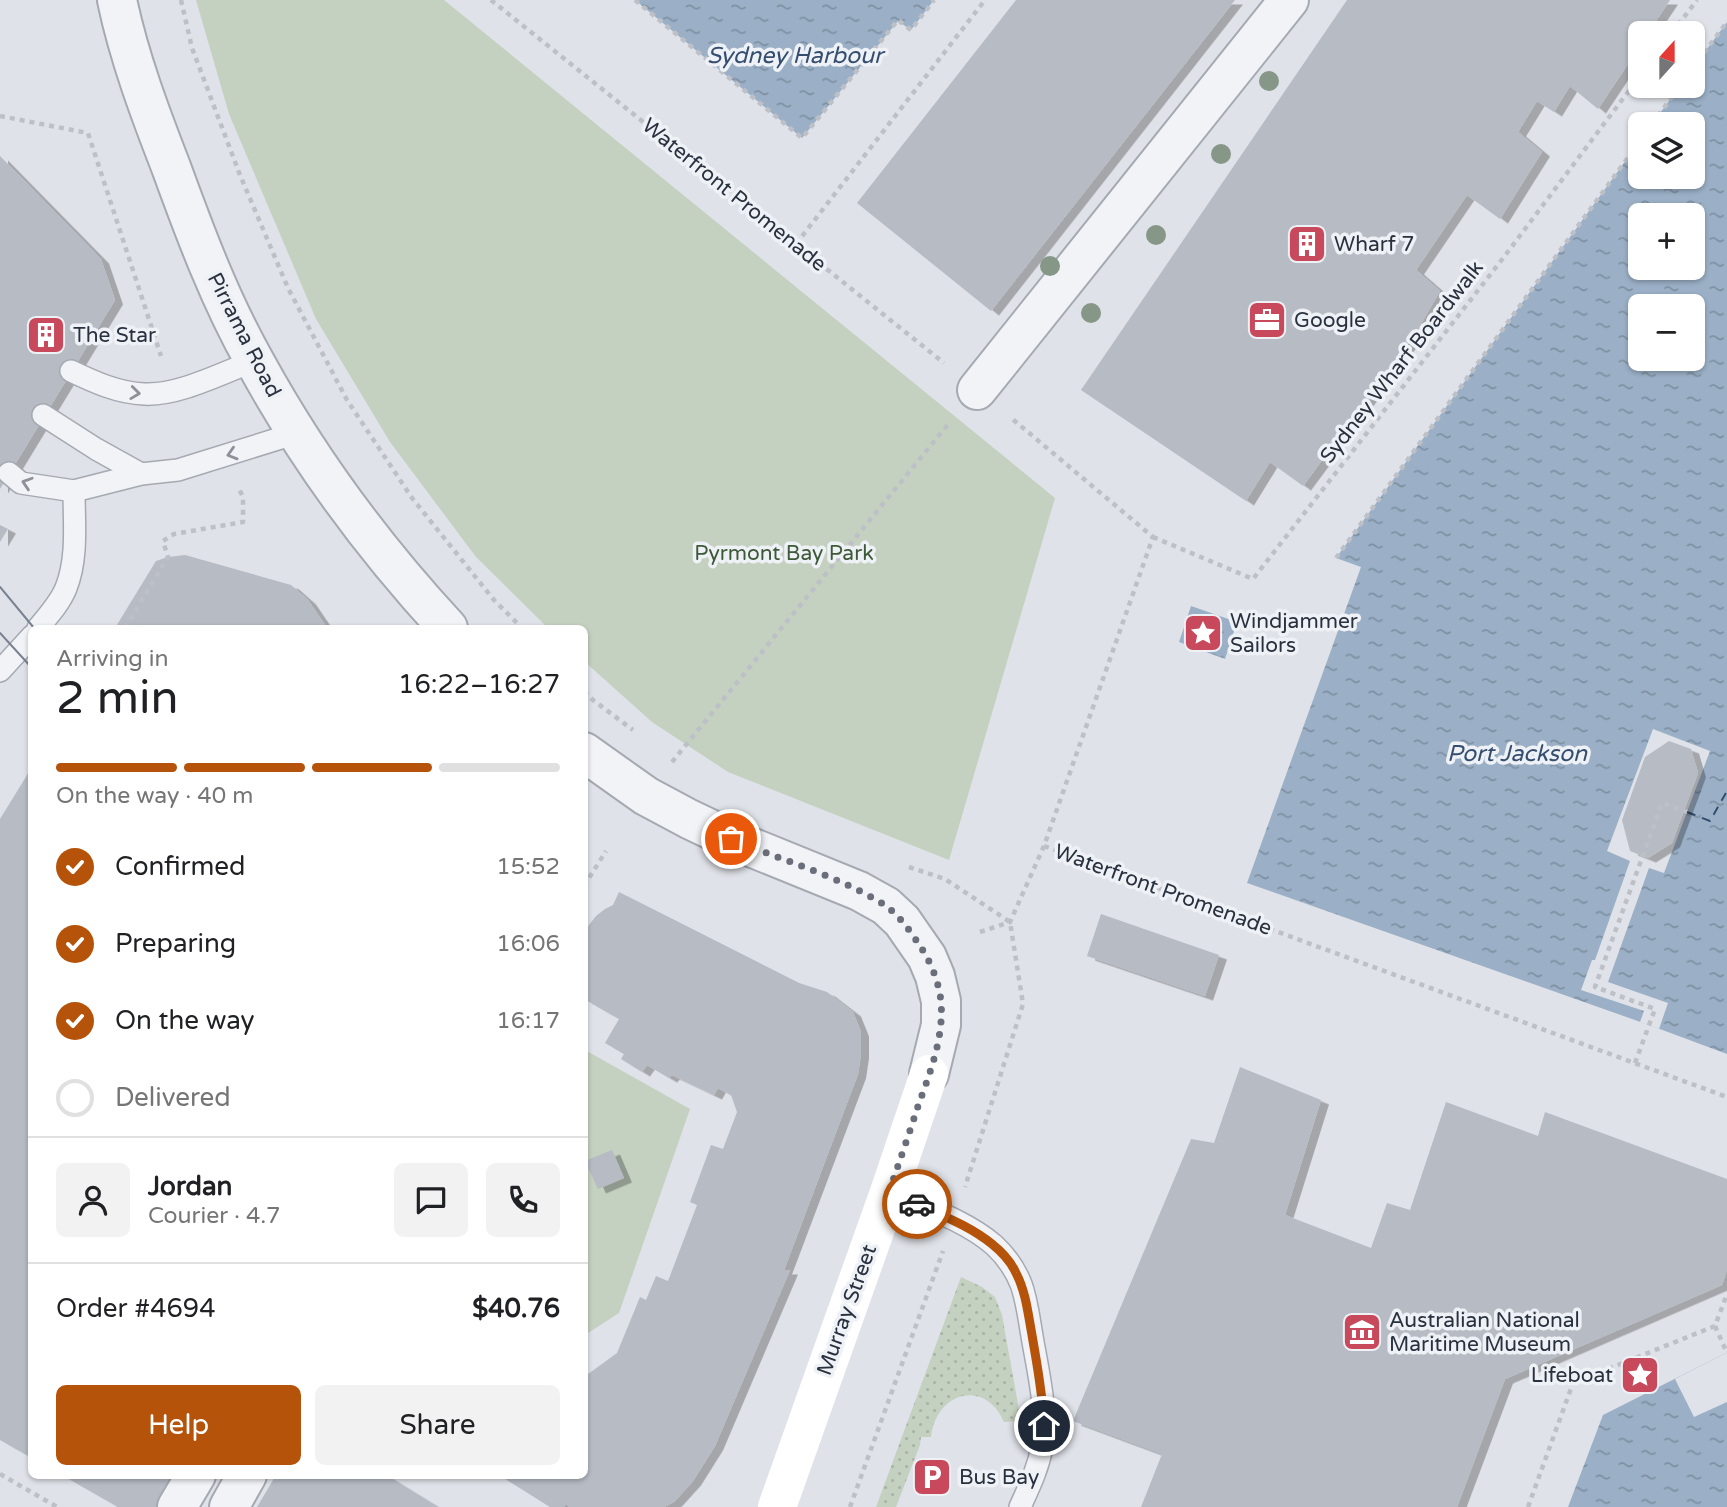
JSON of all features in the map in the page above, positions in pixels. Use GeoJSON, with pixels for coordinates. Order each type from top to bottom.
{"type":"FeatureCollection","features":[{"type":"Feature","properties":{"kind":"street","name":"Pirrama Road"},"geometry":{"type":"LineString","coordinates":[[117,0],[150,111],[178,187],[221,295],[254,361],[297,433],[354,518],[445,625]]}},
{"type":"Feature","properties":{"kind":"street"},"geometry":{"type":"LineString","coordinates":[[977,390],[1289,0]]}},
{"type":"Feature","properties":{"kind":"street"},"geometry":{"type":"LineString","coordinates":[[588,755],[646,796]]}},
{"type":"Feature","properties":{"kind":"street","name":"Murray Street"},"geometry":{"type":"LineString","coordinates":[[646,796],[731,839],[859,891],[886,905],[902,921],[927,957],[941,1001],[941,1026],[929,1074],[777,1507]]}},
{"type":"Feature","properties":{"kind":"street"},"geometry":{"type":"LineString","coordinates":[[177,1507],[194,1479]]}},
{"type":"Feature","properties":{"kind":"street"},"geometry":{"type":"LineString","coordinates":[[229,1507],[245,1479]]}},
{"type":"Feature","properties":{"kind":"lane"},"geometry":{"type":"LineString","coordinates":[[71,371],[121,391],[145,394],[162,393],[186,386],[254,361]]}},
{"type":"Feature","properties":{"kind":"lane"},"geometry":{"type":"LineString","coordinates":[[43,415],[141,474]]}},
{"type":"Feature","properties":{"kind":"lane"},"geometry":{"type":"LineString","coordinates":[[9,474],[21,483],[74,491],[141,474],[178,470],[297,433]]}},
{"type":"Feature","properties":{"kind":"lane"},"geometry":{"type":"LineString","coordinates":[[40,625],[57,605],[71,574],[74,491]]}},
{"type":"Feature","properties":{"kind":"lane"},"geometry":{"type":"LineString","coordinates":[[0,671],[28,640]]}},
{"type":"Feature","properties":{"kind":"lane"},"geometry":{"type":"LineString","coordinates":[[889,1192],[954,1220],[985,1239],[1005,1256],[1022,1287],[1039,1376],[1044,1426],[1037,1467],[1020,1507]]}},
{"type":"Feature","properties":{"kind":"path"},"geometry":{"type":"LineString","coordinates":[[181,0],[192,48],[240,175],[288,288],[347,400],[412,498],[494,600],[519,625]]}},
{"type":"Feature","properties":{"kind":"path","name":"Waterfront Promenade"},"geometry":{"type":"LineString","coordinates":[[491,0],[977,390],[1153,537],[1044,846],[1727,1097]]}},
{"type":"Feature","properties":{"kind":"path"},"geometry":{"type":"LineString","coordinates":[[635,0],[802,138],[898,20],[911,30],[934,0]]}},
{"type":"Feature","properties":{"kind":"path"},"geometry":{"type":"LineString","coordinates":[[796,244],[985,0]]}},
{"type":"Feature","properties":{"kind":"path"},"geometry":{"type":"LineString","coordinates":[[1681,21],[1697,0]]}},
{"type":"Feature","properties":{"kind":"path"},"geometry":{"type":"LineString","coordinates":[[1705,52],[1727,22]]}},
{"type":"Feature","properties":{"kind":"path","name":"Sydney Wharf Boardwalk"},"geometry":{"type":"LineString","coordinates":[[1153,537],[1253,579],[1504,257],[1628,92]]}},
{"type":"Feature","properties":{"kind":"path"},"geometry":{"type":"LineString","coordinates":[[0,116],[88,133],[160,356]]}},
{"type":"Feature","properties":{"kind":"path"},"geometry":{"type":"LineString","coordinates":[[1336,558],[1628,157]]}},
{"type":"Feature","properties":{"kind":"path"},"geometry":{"type":"LineString","coordinates":[[646,796],[977,390]]}},
{"type":"Feature","properties":{"kind":"path"},"geometry":{"type":"LineString","coordinates":[[127,625],[168,557],[163,541],[174,534],[243,522],[243,497],[238,487]]}},
{"type":"Feature","properties":{"kind":"path"},"geometry":{"type":"LineString","coordinates":[[1635,1063],[1655,1009],[1595,987],[1662,803],[1687,812]]}},
{"type":"Feature","properties":{"kind":"path"},"geometry":{"type":"LineString","coordinates":[[980,932],[1010,922],[1044,846]]}},
{"type":"Feature","properties":{"kind":"path"},"geometry":{"type":"LineString","coordinates":[[588,880],[606,851]]}},
{"type":"Feature","properties":{"kind":"path"},"geometry":{"type":"LineString","coordinates":[[1727,1294],[1715,1326],[1727,1353]]}},
{"type":"Feature","properties":{"kind":"path"},"geometry":{"type":"LineString","coordinates":[[1528,1507],[1573,1383],[1715,1326]]}},
{"type":"Feature","properties":{"kind":"path"},"geometry":{"type":"LineString","coordinates":[[0,1474],[57,1507]]}},
{"type":"Feature","properties":{"kind":"green space","name":"Pyrmont Bay Park"},"geometry":{"type":"Polygon","coordinates":[[[196,0],[444,0],[1055,498],[949,860],[728,772],[652,722],[588,665],[588,625],[545,625],[476,557],[390,442],[316,319],[229,114],[196,0]]]}},
{"type":"Feature","properties":{"kind":"green space"},"geometry":{"type":"Polygon","coordinates":[[[588,1052],[690,1109],[619,1313],[588,1333],[588,1052]]]}},
{"type":"Feature","properties":{"kind":"green space"},"geometry":{"type":"Polygon","coordinates":[[[961,1277],[995,1297],[1002,1315],[1021,1421],[1004,1422],[996,1408],[985,1399],[962,1396],[951,1401],[942,1409],[931,1437],[921,1437],[896,1507],[876,1507],[961,1277]]]}},
{"type":"Feature","properties":{"kind":"water","name":"Sydney Harbour"},"geometry":{"type":"Polygon","coordinates":[[[635,0],[934,0],[911,30],[898,21],[802,138],[635,0]]]}},
{"type":"Feature","properties":{"kind":"water","name":"Port Jackson"},"geometry":{"type":"Polygon","coordinates":[[[1727,22],[1727,1054],[1247,883],[1361,567],[1336,558],[1628,157],[1628,189],[1705,189],[1705,112],[1661,112],[1671,98],[1705,98],[1705,52],[1727,22]]]}},
{"type":"Feature","properties":{"kind":"water"},"geometry":{"type":"Polygon","coordinates":[[[1191,606],[1237,622],[1225,659],[1179,642],[1191,606]],[[1200,625],[1197,635],[1217,642],[1220,632],[1200,625]]]}},
{"type":"Feature","properties":{"kind":"water"},"geometry":{"type":"Polygon","coordinates":[[[1727,1351],[1727,1507],[1568,1507],[1603,1415],[1727,1351]]]}},
{"type":"Feature","properties":{"kind":"pier"},"geometry":{"type":"Polygon","coordinates":[[[1653,729],[1710,751],[1664,873],[1649,868],[1608,982],[1668,1003],[1659,1029],[1640,1022],[1644,1011],[1581,990],[1592,960],[1595,960],[1630,861],[1607,851],[1653,729]]]}},
{"type":"Feature","properties":{"kind":"pier"},"geometry":{"type":"Polygon","coordinates":[[[1727,1351],[1727,1402],[1694,1417],[1675,1379],[1727,1351]]]}},
{"type":"Feature","properties":{"kind":"building"},"geometry":{"type":"Polygon","coordinates":[[[1016,0],[1235,0],[991,311],[857,203],[1016,0]]]}},
{"type":"Feature","properties":{"kind":"building","name":"Wharf 7"},"geometry":{"type":"Polygon","coordinates":[[[1347,0],[1670,0],[1656,21],[1628,21],[1628,64],[1598,109],[1570,86],[1554,112],[1537,101],[1518,132],[1542,152],[1500,219],[1467,195],[1416,270],[1440,291],[1414,336],[1303,486],[1270,462],[1246,501],[1081,390],[1347,0]]]}},
{"type":"Feature","properties":{"kind":"building","name":"The Star"},"geometry":{"type":"Polygon","coordinates":[[[0,156],[101,259],[115,300],[0,489],[0,156]]]}},
{"type":"Feature","properties":{"kind":"building"},"geometry":{"type":"Polygon","coordinates":[[[0,525],[8,529],[0,542],[0,525]]]}},
{"type":"Feature","properties":{"kind":"building"},"geometry":{"type":"Polygon","coordinates":[[[185,555],[291,585],[308,600],[325,625],[117,625],[156,561],[185,555]]]}},
{"type":"Feature","properties":{"kind":"building"},"geometry":{"type":"Polygon","coordinates":[[[1669,741],[1691,749],[1698,773],[1672,843],[1648,858],[1630,851],[1622,820],[1645,757],[1669,741]]]}},
{"type":"Feature","properties":{"kind":"building"},"geometry":{"type":"Polygon","coordinates":[[[28,774],[28,1456],[0,1440],[0,819],[28,774]]]}},
{"type":"Feature","properties":{"kind":"building"},"geometry":{"type":"Polygon","coordinates":[[[619,892],[799,983],[827,992],[853,1012],[861,1032],[861,1054],[858,1074],[784,1270],[790,1270],[715,1446],[693,1481],[674,1502],[664,1507],[569,1507],[566,1503],[564,1507],[550,1507],[505,1479],[588,1479],[588,1374],[617,1353],[640,1297],[646,1300],[656,1276],[668,1281],[697,1205],[690,1202],[711,1145],[723,1149],[737,1112],[731,1095],[718,1088],[714,1095],[672,1075],[669,1078],[647,1065],[642,1072],[621,1059],[624,1054],[605,1043],[619,1019],[588,1001],[588,927],[596,916],[613,905],[619,892]]]}},
{"type":"Feature","properties":{"kind":"building"},"geometry":{"type":"Polygon","coordinates":[[[1101,914],[1219,955],[1205,996],[1087,956],[1101,914]]]}},
{"type":"Feature","properties":{"kind":"building","name":"Australian National Maritime Museum"},"geometry":{"type":"Polygon","coordinates":[[[1240,1067],[1321,1100],[1285,1215],[1371,1248],[1387,1203],[1410,1210],[1446,1102],[1538,1136],[1545,1112],[1727,1179],[1727,1269],[1722,1285],[1505,1379],[1457,1507],[1141,1507],[1162,1454],[1073,1421],[1191,1139],[1214,1143],[1240,1067]]]}},
{"type":"Feature","properties":{"kind":"building"},"geometry":{"type":"Polygon","coordinates":[[[612,1150],[624,1178],[598,1189],[588,1167],[588,1160],[612,1150]]]}},
{"type":"Feature","properties":{"kind":"building"},"geometry":{"type":"Polygon","coordinates":[[[69,1479],[172,1479],[156,1507],[118,1507],[69,1479]]]}},
{"type":"Feature","properties":{"kind":"building"},"geometry":{"type":"Polygon","coordinates":[[[274,1479],[392,1479],[438,1507],[257,1507],[274,1479]]]}},
{"type":"Feature","properties":{"kind":"ferry route"},"geometry":{"type":"LineString","coordinates":[[1687,812],[1710,821],[1727,791]]}},
{"type":"Feature","properties":{"kind":"tram line"},"geometry":{"type":"LineString","coordinates":[[0,587],[32,625]]}},
{"type":"Feature","properties":{"kind":"tram line"},"geometry":{"type":"LineString","coordinates":[[0,633],[28,664]]}},
{"type":"Feature","properties":{"kind":"way so far"},"geometry":{"type":"LineString","coordinates":[[731,839],[830,878],[886,905],[902,921],[927,957],[941,1001],[941,1026],[929,1074],[889,1192],[917,1204]]}},
{"type":"Feature","properties":{"kind":"place","name":"Wharf 7"},"geometry":{"type":"Point","coordinates":[1307,244]}},
{"type":"Feature","properties":{"kind":"place","name":"Google"},"geometry":{"type":"Point","coordinates":[1267,320]}},
{"type":"Feature","properties":{"kind":"place","name":"The Star"},"geometry":{"type":"Point","coordinates":[46,335]}},
{"type":"Feature","properties":{"kind":"place","name":"Windjammer Sailors"},"geometry":{"type":"Point","coordinates":[1203,633]}},
{"type":"Feature","properties":{"kind":"place","name":"Australian National Maritime Museum"},"geometry":{"type":"Point","coordinates":[1362,1332]}},
{"type":"Feature","properties":{"kind":"place","name":"Lifeboat"},"geometry":{"type":"Point","coordinates":[1640,1375]}},
{"type":"Feature","properties":{"kind":"place","name":"Bus Bay"},"geometry":{"type":"Point","coordinates":[932,1477]}},
{"type":"Feature","properties":{"kind":"route"},"geometry":{"type":"LineString","coordinates":[[917,1204],[978,1234],[1005,1256],[1015,1271],[1027,1306],[1044,1426]]}}]}
